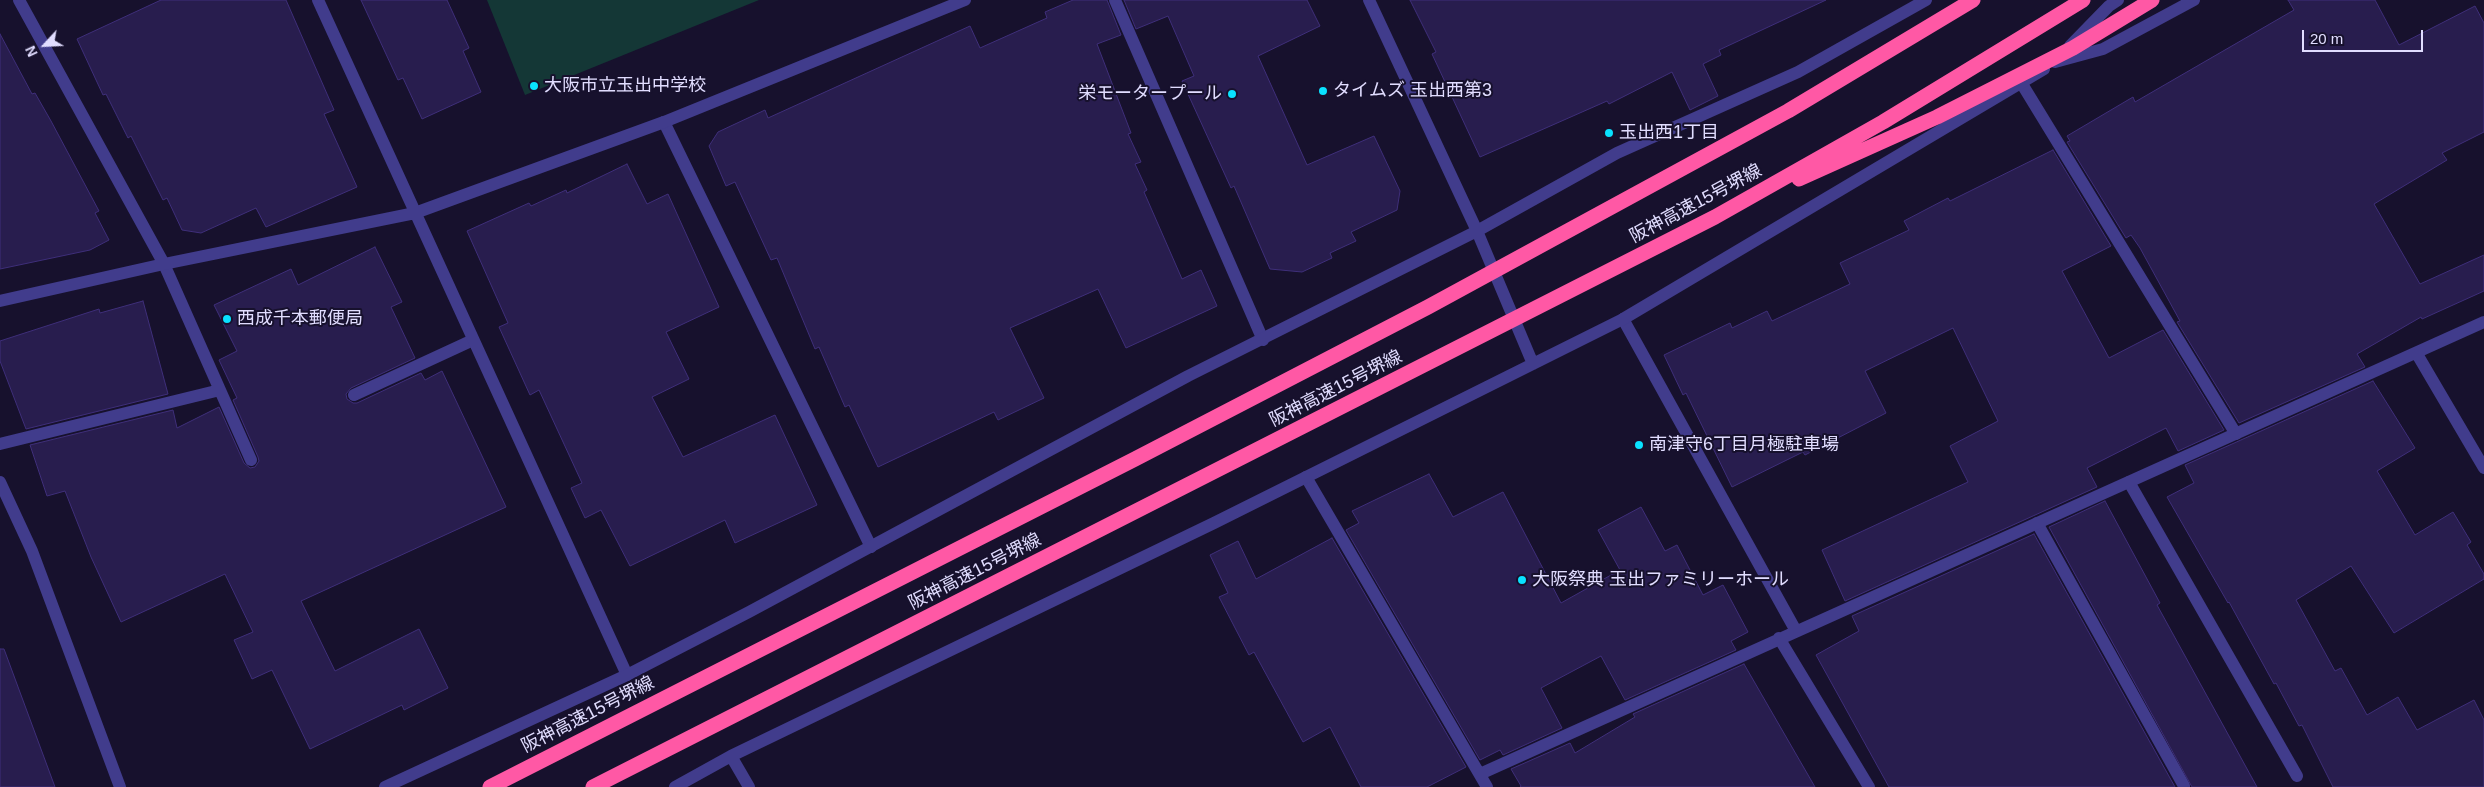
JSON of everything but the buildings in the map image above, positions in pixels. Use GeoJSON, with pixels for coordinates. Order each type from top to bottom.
{"type":"FeatureCollection","features":[{"type":"Feature","properties":{"kind":"highway","name":"阪神高速15号堺線"},"geometry":{"type":"LineString","coordinates":[[490,787],[1135,459],[1436,303],[1788,111],[1973,0]]}},
{"type":"Feature","properties":{"kind":"highway","name":"阪神高速15号堺線"},"geometry":{"type":"LineString","coordinates":[[593,787],[1715,217],[1883,122],[2083,0]]}},
{"type":"Feature","properties":{"kind":"highway"},"geometry":{"type":"LineString","coordinates":[[1715,217],[1937,117],[2073,48],[2152,0]]}},
{"type":"Feature","properties":{"kind":"street"},"geometry":{"type":"LineString","coordinates":[[19,0],[164,264],[251,460]]}},
{"type":"Feature","properties":{"kind":"street"},"geometry":{"type":"LineString","coordinates":[[318,0],[627,675]]}},
{"type":"Feature","properties":{"kind":"street"},"geometry":{"type":"LineString","coordinates":[[0,301],[164,264],[415,213],[664,122],[965,0]]}},
{"type":"Feature","properties":{"kind":"street"},"geometry":{"type":"LineString","coordinates":[[1116,0],[1263,340]]}},
{"type":"Feature","properties":{"kind":"street"},"geometry":{"type":"LineString","coordinates":[[1369,0],[1477,231],[1534,364]]}},
{"type":"Feature","properties":{"kind":"street"},"geometry":{"type":"LineString","coordinates":[[385,787],[627,675],[871,547],[1188,376],[1477,231],[1618,153],[1798,72],[1926,0]]}},
{"type":"Feature","properties":{"kind":"street"},"geometry":{"type":"LineString","coordinates":[[675,787],[731,756],[1306,477],[1623,319],[2022,84],[2055,62],[2109,6],[2118,0]]}},
{"type":"Feature","properties":{"kind":"street"},"geometry":{"type":"LineString","coordinates":[[2055,62],[2103,49],[2194,0]]}},
{"type":"Feature","properties":{"kind":"street"},"geometry":{"type":"LineString","coordinates":[[2022,84],[2236,434]]}},
{"type":"Feature","properties":{"kind":"street"},"geometry":{"type":"LineString","coordinates":[[664,122],[871,547]]}},
{"type":"Feature","properties":{"kind":"street"},"geometry":{"type":"LineString","coordinates":[[1623,319],[1796,630]]}},
{"type":"Feature","properties":{"kind":"street"},"geometry":{"type":"LineString","coordinates":[[1480,774],[1778,638],[2417,354],[2484,322]]}},
{"type":"Feature","properties":{"kind":"street"},"geometry":{"type":"LineString","coordinates":[[354,395],[473,340]]}},
{"type":"Feature","properties":{"kind":"street"},"geometry":{"type":"LineString","coordinates":[[2417,354],[2484,468]]}},
{"type":"Feature","properties":{"kind":"street"},"geometry":{"type":"LineString","coordinates":[[0,444],[220,390]]}},
{"type":"Feature","properties":{"kind":"street"},"geometry":{"type":"LineString","coordinates":[[1306,477],[1487,787]]}},
{"type":"Feature","properties":{"kind":"street"},"geometry":{"type":"LineString","coordinates":[[0,482],[32,551],[120,787]]}},
{"type":"Feature","properties":{"kind":"street"},"geometry":{"type":"LineString","coordinates":[[2129,482],[2297,776]]}},
{"type":"Feature","properties":{"kind":"street"},"geometry":{"type":"LineString","coordinates":[[2036,523],[2184,786]]}},
{"type":"Feature","properties":{"kind":"street"},"geometry":{"type":"LineString","coordinates":[[1778,638],[1869,787]]}},
{"type":"Feature","properties":{"kind":"street"},"geometry":{"type":"LineString","coordinates":[[731,756],[749,787]]}},
{"type":"Feature","properties":{"kind":"green space"},"geometry":{"type":"Polygon","coordinates":[[[487,0],[759,0],[525,95],[487,0]]]}},
{"type":"Feature","properties":{"kind":"place","name":"大阪市立玉出中学校"},"geometry":{"type":"Point","coordinates":[534,86]}},
{"type":"Feature","properties":{"kind":"place","name":"タイムズ 玉出西第3"},"geometry":{"type":"Point","coordinates":[1323,91]}},
{"type":"Feature","properties":{"kind":"place","name":"栄モータープール"},"geometry":{"type":"Point","coordinates":[1232,94]}},
{"type":"Feature","properties":{"kind":"place","name":"玉出西1丁目"},"geometry":{"type":"Point","coordinates":[1609,133]}},
{"type":"Feature","properties":{"kind":"place","name":"西成千本郵便局"},"geometry":{"type":"Point","coordinates":[227,319]}},
{"type":"Feature","properties":{"kind":"place","name":"南津守6丁目月極駐車場"},"geometry":{"type":"Point","coordinates":[1639,445]}},
{"type":"Feature","properties":{"kind":"place","name":"大阪祭典 玉出ファミリーホール"},"geometry":{"type":"Point","coordinates":[1522,580]}}]}
